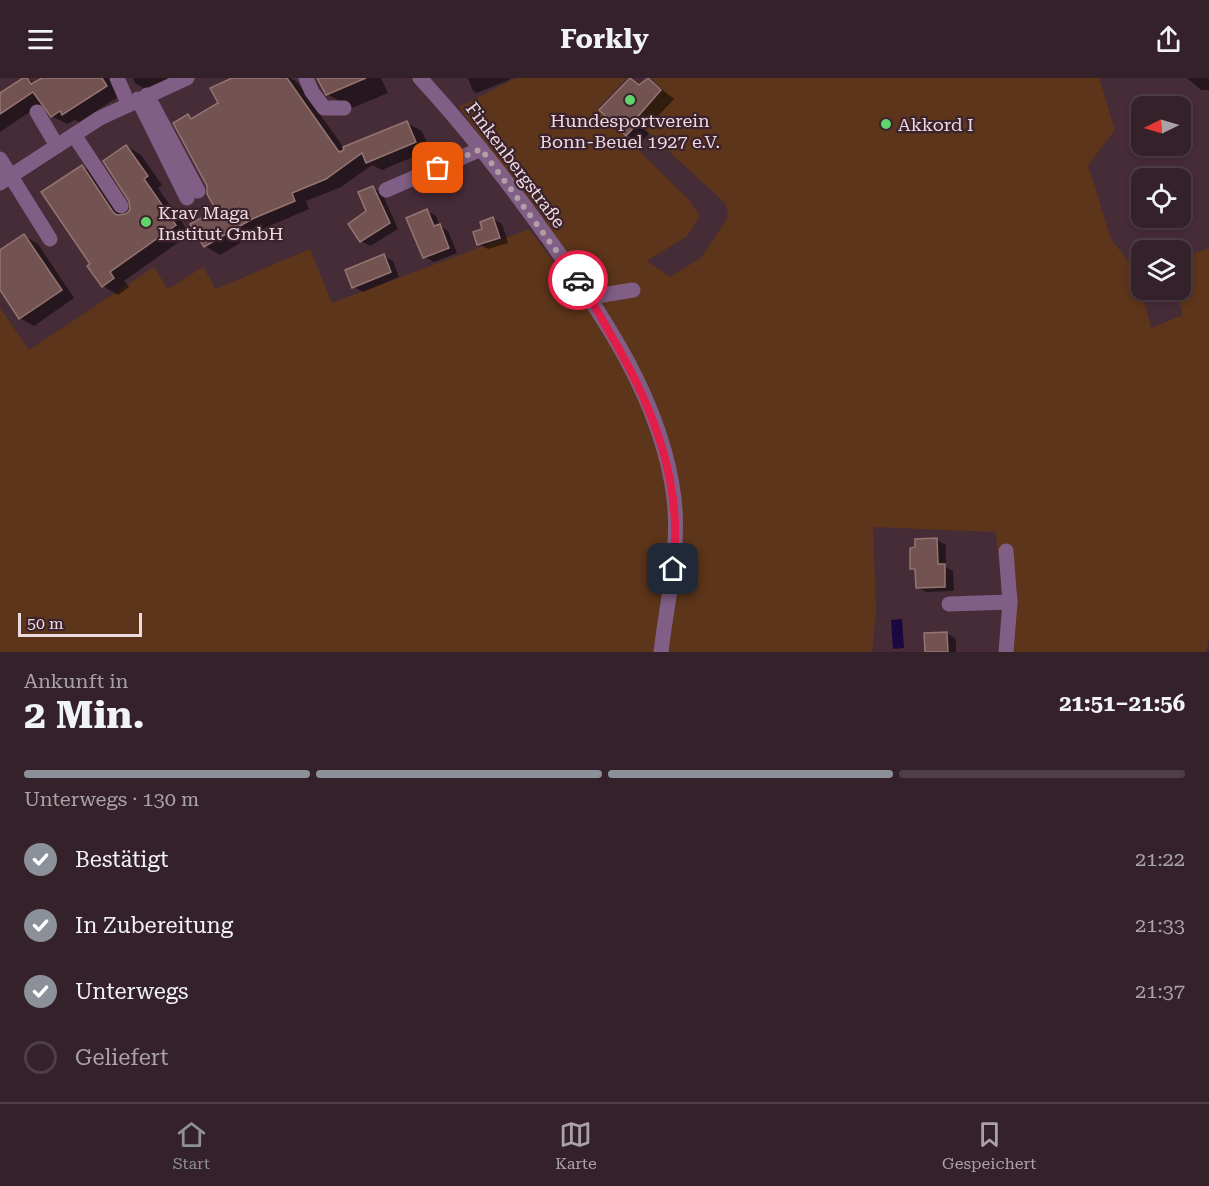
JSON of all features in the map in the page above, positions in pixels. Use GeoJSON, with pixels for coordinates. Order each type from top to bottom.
{"type":"FeatureCollection","features":[{"type":"Feature","properties":{"kind":"street"},"geometry":{"type":"LineString","coordinates":[[117,78],[138,99],[193,194]]}},
{"type":"Feature","properties":{"kind":"street"},"geometry":{"type":"LineString","coordinates":[[5,180],[74,135],[138,99],[187,78]]}},
{"type":"Feature","properties":{"kind":"street"},"geometry":{"type":"LineString","coordinates":[[306,78],[312,92],[324,108],[344,108]]}},
{"type":"Feature","properties":{"kind":"street","name":"Finkenbergstraße"},"geometry":{"type":"LineString","coordinates":[[420,78],[514,190],[590,297],[648,403],[663,445],[674,498],[676,546],[661,652]]}},
{"type":"Feature","properties":{"kind":"street"},"geometry":{"type":"LineString","coordinates":[[37,112],[57,146]]}},
{"type":"Feature","properties":{"kind":"street"},"geometry":{"type":"LineString","coordinates":[[74,135],[121,207]]}},
{"type":"Feature","properties":{"kind":"street"},"geometry":{"type":"LineString","coordinates":[[386,190],[481,149]]}},
{"type":"Feature","properties":{"kind":"street"},"geometry":{"type":"LineString","coordinates":[[0,159],[5,180],[50,239]]}},
{"type":"Feature","properties":{"kind":"street"},"geometry":{"type":"LineString","coordinates":[[590,297],[633,290]]}},
{"type":"Feature","properties":{"kind":"street"},"geometry":{"type":"LineString","coordinates":[[1006,551],[1010,602],[1006,652]]}},
{"type":"Feature","properties":{"kind":"street"},"geometry":{"type":"LineString","coordinates":[[949,604],[1010,602]]}},
{"type":"Feature","properties":{"kind":"shaded area"},"geometry":{"type":"Polygon","coordinates":[[[516,78],[627,78],[597,109],[689,200],[700,216],[687,236],[647,261],[670,277],[701,258],[728,217],[726,204],[635,120],[663,90],[651,78],[1099,78],[1115,130],[1088,165],[1111,239],[1131,265],[1131,300],[1144,300],[1151,328],[1183,315],[1178,300],[1191,300],[1191,254],[1209,248],[1209,639],[1206,652],[1010,652],[1017,587],[1011,554],[999,556],[995,532],[873,527],[876,611],[872,652],[0,652],[0,308],[29,350],[154,267],[168,289],[203,267],[216,289],[310,249],[332,303],[529,229],[568,282],[581,274],[459,107],[516,78]]]}},
{"type":"Feature","properties":{"kind":"shaded area"},"geometry":{"type":"Polygon","coordinates":[[[902,619],[904,648],[893,649],[891,620],[902,619]]]}},
{"type":"Feature","properties":{"kind":"building"},"geometry":{"type":"Polygon","coordinates":[[[23,78],[27,78],[31,84],[42,78],[102,78],[107,86],[62,115],[60,111],[51,117],[33,92],[0,114],[0,93],[23,78]]]}},
{"type":"Feature","properties":{"kind":"building"},"geometry":{"type":"Polygon","coordinates":[[[232,78],[287,78],[339,152],[344,150],[343,147],[407,121],[416,142],[366,163],[362,153],[326,179],[292,193],[295,201],[252,219],[204,247],[190,224],[216,210],[207,194],[207,186],[173,123],[188,114],[191,119],[218,103],[210,88],[232,78]]]}},
{"type":"Feature","properties":{"kind":"building"},"geometry":{"type":"Polygon","coordinates":[[[317,78],[366,78],[326,95],[317,78]]]}},
{"type":"Feature","properties":{"kind":"building","name":"Hundesportverein Bonn-Beuel 1927 e.V."},"geometry":{"type":"Polygon","coordinates":[[[630,78],[639,85],[648,78],[661,90],[633,122],[636,125],[626,136],[599,110],[630,78]]]}},
{"type":"Feature","properties":{"kind":"building"},"geometry":{"type":"Polygon","coordinates":[[[126,145],[148,176],[144,179],[176,225],[110,272],[114,278],[102,287],[87,266],[90,264],[41,192],[82,165],[113,212],[117,215],[126,214],[130,210],[129,201],[103,161],[126,145]]]}},
{"type":"Feature","properties":{"kind":"building"},"geometry":{"type":"Polygon","coordinates":[[[373,186],[390,223],[360,242],[348,224],[366,211],[358,192],[373,186]]]}},
{"type":"Feature","properties":{"kind":"building"},"geometry":{"type":"Polygon","coordinates":[[[427,209],[434,226],[440,224],[449,248],[423,258],[406,218],[427,209]]]}},
{"type":"Feature","properties":{"kind":"building"},"geometry":{"type":"Polygon","coordinates":[[[493,217],[500,238],[477,245],[473,232],[482,229],[480,222],[493,217]]]}},
{"type":"Feature","properties":{"kind":"building"},"geometry":{"type":"Polygon","coordinates":[[[24,234],[62,290],[19,319],[0,290],[0,250],[24,234]]]}},
{"type":"Feature","properties":{"kind":"building"},"geometry":{"type":"Polygon","coordinates":[[[384,254],[391,272],[352,288],[345,270],[384,254]]]}},
{"type":"Feature","properties":{"kind":"building"},"geometry":{"type":"Polygon","coordinates":[[[937,538],[938,564],[945,564],[945,587],[916,588],[915,569],[910,569],[910,548],[915,547],[915,539],[937,538]]]}},
{"type":"Feature","properties":{"kind":"building"},"geometry":{"type":"Polygon","coordinates":[[[947,632],[948,652],[925,652],[924,633],[947,632]]]}},
{"type":"Feature","properties":{"kind":"way so far"},"geometry":{"type":"LineString","coordinates":[[438,168],[481,149],[514,190],[578,280]]}},
{"type":"Feature","properties":{"kind":"place","name":"Hundesportverein Bonn-Beuel 1927 e.V."},"geometry":{"type":"Point","coordinates":[630,100]}},
{"type":"Feature","properties":{"kind":"place","name":"Akkord I"},"geometry":{"type":"Point","coordinates":[886,124]}},
{"type":"Feature","properties":{"kind":"place","name":"Krav Maga Institut GmbH"},"geometry":{"type":"Point","coordinates":[146,222]}},
{"type":"Feature","properties":{"kind":"route"},"geometry":{"type":"LineString","coordinates":[[578,280],[635,376],[648,403],[663,445],[674,498],[676,546],[673,569]]}}]}
